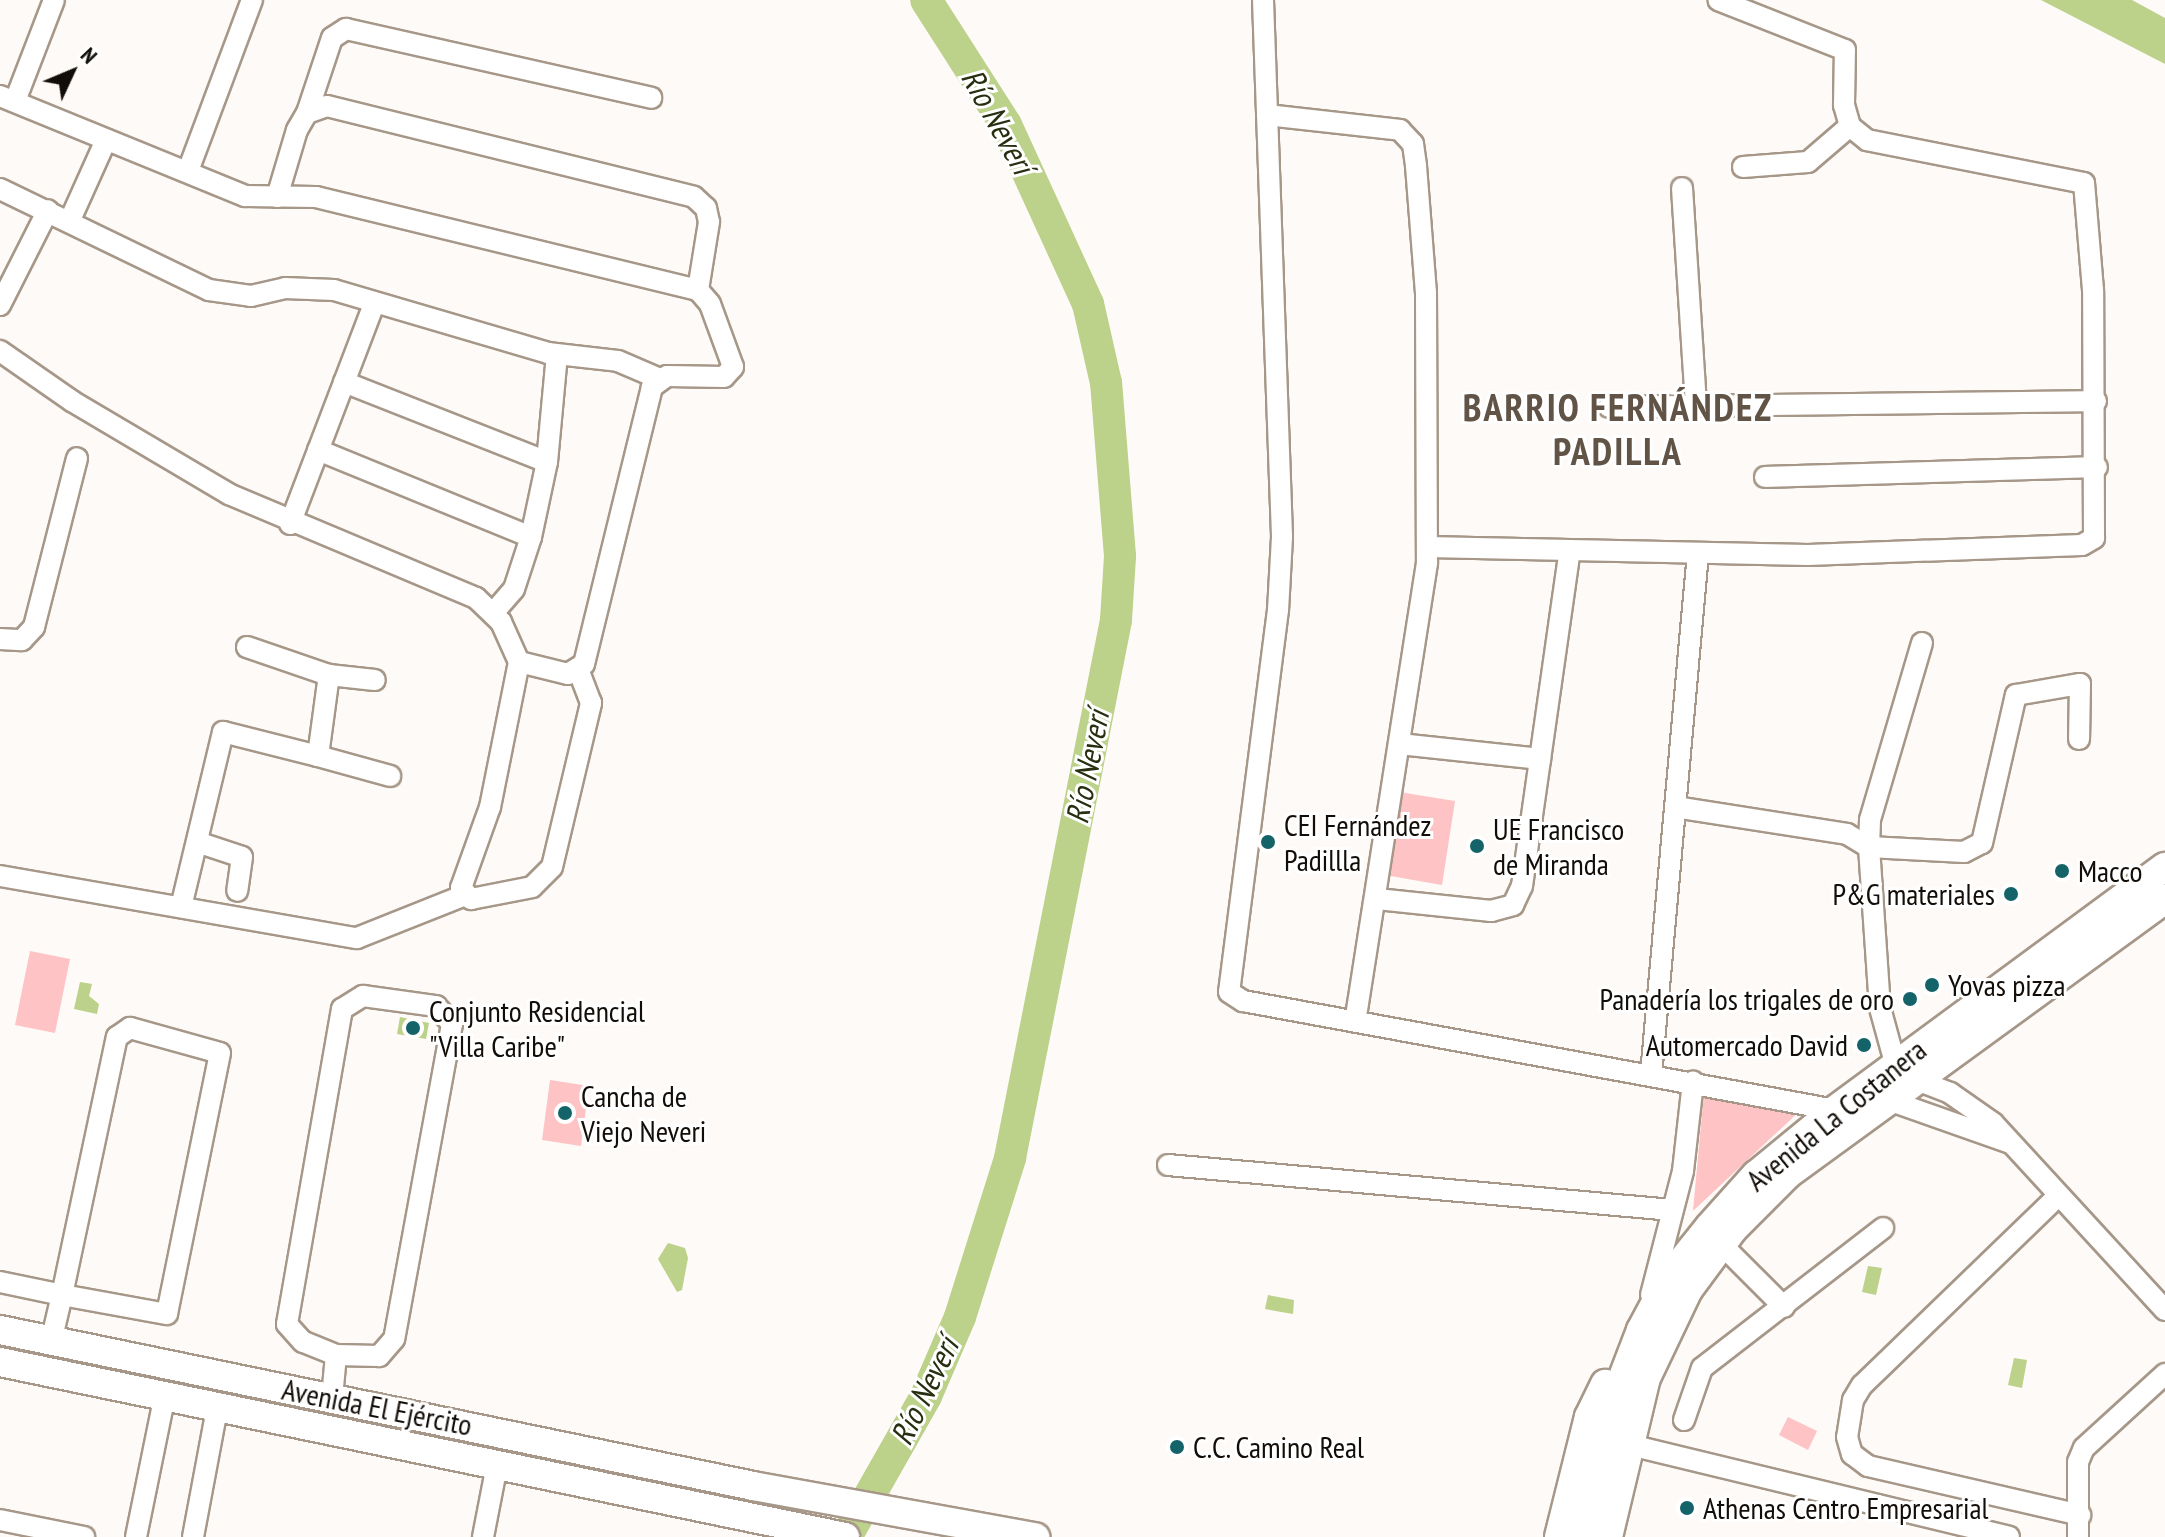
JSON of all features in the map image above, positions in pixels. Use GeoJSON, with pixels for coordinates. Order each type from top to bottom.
{"type":"FeatureCollection","features":[{"type":"Feature","properties":{"kind":"street"},"geometry":{"type":"LineString","coordinates":[[0,189],[70,220],[209,290],[251,296],[318,288],[557,354],[618,361],[660,379],[724,377],[732,370],[710,304],[698,290],[316,197],[245,196],[8,99],[54,0]]}},
{"type":"Feature","properties":{"kind":"street"},"geometry":{"type":"LineString","coordinates":[[188,171],[252,0]]}},
{"type":"Feature","properties":{"kind":"street"},"geometry":{"type":"LineString","coordinates":[[1263,0],[1282,537],[1278,610],[1227,978],[1229,992],[1243,1001],[1835,1110]]}},
{"type":"Feature","properties":{"kind":"street"},"geometry":{"type":"LineString","coordinates":[[1427,547],[1808,555],[2082,545],[2094,538],[2097,526],[2096,401],[2089,197],[2084,183],[1867,140],[1850,126],[1844,105],[1845,50],[1718,0]]}},
{"type":"Feature","properties":{"kind":"street"},"geometry":{"type":"LineString","coordinates":[[277,197],[283,166],[307,113],[332,38],[346,29],[651,98]]}},
{"type":"Feature","properties":{"kind":"street"},"geometry":{"type":"LineString","coordinates":[[307,113],[327,106],[694,197],[706,208],[709,222],[698,290]]}},
{"type":"Feature","properties":{"kind":"street"},"geometry":{"type":"LineString","coordinates":[[1267,115],[1374,124],[1400,130],[1413,144],[1426,292],[1427,547],[1377,899],[1355,1021]]}},
{"type":"Feature","properties":{"kind":"street"},"geometry":{"type":"LineString","coordinates":[[1743,167],[1808,162],[1850,126]]}},
{"type":"Feature","properties":{"kind":"street"},"geometry":{"type":"LineString","coordinates":[[70,220],[106,140]]}},
{"type":"Feature","properties":{"kind":"street"},"geometry":{"type":"LineString","coordinates":[[1682,188],[1696,406]]}},
{"type":"Feature","properties":{"kind":"street"},"geometry":{"type":"LineString","coordinates":[[0,305],[48,210]]}},
{"type":"Feature","properties":{"kind":"street"},"geometry":{"type":"LineString","coordinates":[[290,524],[374,304]]}},
{"type":"Feature","properties":{"kind":"street"},"geometry":{"type":"LineString","coordinates":[[0,351],[192,475],[290,524],[467,593],[494,612],[519,662],[490,807],[461,888],[465,895]]}},
{"type":"Feature","properties":{"kind":"street"},"geometry":{"type":"LineString","coordinates":[[494,612],[514,589],[531,537],[547,462],[557,354]]}},
{"type":"Feature","properties":{"kind":"street"},"geometry":{"type":"LineString","coordinates":[[0,876],[357,938],[465,895],[490,898],[532,887],[549,874],[591,703],[579,672],[645,407],[660,379]]}},
{"type":"Feature","properties":{"kind":"street"},"geometry":{"type":"LineString","coordinates":[[344,382],[547,462]]}},
{"type":"Feature","properties":{"kind":"street"},"geometry":{"type":"LineString","coordinates":[[1609,407],[2096,401]]}},
{"type":"Feature","properties":{"kind":"street"},"geometry":{"type":"LineString","coordinates":[[318,450],[531,537]]}},
{"type":"Feature","properties":{"kind":"street"},"geometry":{"type":"LineString","coordinates":[[0,639],[22,640],[34,627],[77,458]]}},
{"type":"Feature","properties":{"kind":"street"},"geometry":{"type":"LineString","coordinates":[[1765,477],[2097,467]]}},
{"type":"Feature","properties":{"kind":"street"},"geometry":{"type":"LineString","coordinates":[[1377,899],[1491,911],[1513,905],[1522,886],[1570,550]]}},
{"type":"Feature","properties":{"kind":"street"},"geometry":{"type":"LineString","coordinates":[[1651,1075],[1698,553]]}},
{"type":"Feature","properties":{"kind":"street"},"geometry":{"type":"LineString","coordinates":[[1922,643],[1870,820],[1869,847],[1880,1008],[1905,1071],[1950,1093],[2014,1145],[2165,1310]]}},
{"type":"Feature","properties":{"kind":"street"},"geometry":{"type":"LineString","coordinates":[[247,647],[329,675],[375,680]]}},
{"type":"Feature","properties":{"kind":"street"},"geometry":{"type":"LineString","coordinates":[[519,662],[579,672]]}},
{"type":"Feature","properties":{"kind":"street"},"geometry":{"type":"LineString","coordinates":[[318,756],[329,675]]}},
{"type":"Feature","properties":{"kind":"street"},"geometry":{"type":"LineString","coordinates":[[1675,807],[1847,834],[1869,847],[1964,852],[1982,843],[2016,695],[2080,684],[2079,739]]}},
{"type":"Feature","properties":{"kind":"street"},"geometry":{"type":"LineString","coordinates":[[181,907],[223,732],[390,776]]}},
{"type":"Feature","properties":{"kind":"street"},"geometry":{"type":"LineString","coordinates":[[1400,744],[1540,759]]}},
{"type":"Feature","properties":{"kind":"street"},"geometry":{"type":"LineString","coordinates":[[197,842],[242,857],[237,891]]}},
{"type":"Feature","properties":{"kind":"street","name":"Avenida La Costanera"},"geometry":{"type":"LineString","coordinates":[[1608,1537],[1626,1444],[1666,1332],[1721,1244],[1788,1174],[1888,1100],[1905,1071],[2165,867]]}},
{"type":"Feature","properties":{"kind":"street","name":"Avenida La Costanera"},"geometry":{"type":"LineString","coordinates":[[1585,1537],[1613,1403],[1644,1324],[1670,1276],[1733,1200],[1835,1110],[1905,1071],[2165,899]]}},
{"type":"Feature","properties":{"kind":"street"},"geometry":{"type":"LineString","coordinates":[[363,996],[436,1006],[452,1024],[394,1339],[379,1356],[336,1355],[303,1342],[287,1324],[342,1009],[363,996]]}},
{"type":"Feature","properties":{"kind":"street"},"geometry":{"type":"LineString","coordinates":[[0,1282],[62,1295],[167,1314],[220,1062],[214,1048],[130,1028],[117,1037],[62,1295],[51,1342]]}},
{"type":"Feature","properties":{"kind":"street"},"geometry":{"type":"LineString","coordinates":[[1559,1537],[1589,1417],[1644,1324],[1672,1210],[1693,1082]]}},
{"type":"Feature","properties":{"kind":"street"},"geometry":{"type":"LineString","coordinates":[[1888,1100],[2014,1145]]}},
{"type":"Feature","properties":{"kind":"street"},"geometry":{"type":"LineString","coordinates":[[1168,1165],[1672,1210]]}},
{"type":"Feature","properties":{"kind":"street"},"geometry":{"type":"LineString","coordinates":[[2058,1196],[1862,1385],[1853,1400],[1847,1437],[1852,1454],[1868,1466],[2080,1515]]}},
{"type":"Feature","properties":{"kind":"street"},"geometry":{"type":"LineString","coordinates":[[1684,1420],[1702,1368],[1883,1228]]}},
{"type":"Feature","properties":{"kind":"street"},"geometry":{"type":"LineString","coordinates":[[1721,1244],[1784,1307]]}},
{"type":"Feature","properties":{"kind":"street","name":"Avenida El Ejército"},"geometry":{"type":"LineString","coordinates":[[0,1330],[753,1486],[1035,1537]]}},
{"type":"Feature","properties":{"kind":"street"},"geometry":{"type":"LineString","coordinates":[[332,1398],[336,1355]]}},
{"type":"Feature","properties":{"kind":"street","name":"Avenida El Ejército"},"geometry":{"type":"LineString","coordinates":[[0,1362],[218,1404],[744,1519],[845,1537]]}},
{"type":"Feature","properties":{"kind":"street"},"geometry":{"type":"LineString","coordinates":[[2078,1537],[2078,1462],[2084,1448],[2165,1374]]}},
{"type":"Feature","properties":{"kind":"street"},"geometry":{"type":"LineString","coordinates":[[136,1537],[165,1394]]}},
{"type":"Feature","properties":{"kind":"street"},"geometry":{"type":"LineString","coordinates":[[193,1537],[218,1404]]}},
{"type":"Feature","properties":{"kind":"street"},"geometry":{"type":"LineString","coordinates":[[1626,1444],[2009,1537]]}},
{"type":"Feature","properties":{"kind":"street"},"geometry":{"type":"LineString","coordinates":[[483,1537],[497,1465]]}},
{"type":"Feature","properties":{"kind":"street"},"geometry":{"type":"LineString","coordinates":[[0,1520],[84,1537]]}},
{"type":"Feature","properties":{"kind":"shaded area"},"geometry":{"type":"Polygon","coordinates":[[[2041,0],[2132,0],[2165,18],[2165,64],[2041,0]]]}},
{"type":"Feature","properties":{"kind":"shaded area"},"geometry":{"type":"Polygon","coordinates":[[[1399,792],[1455,801],[1442,885],[1385,875],[1399,792]]]}},
{"type":"Feature","properties":{"kind":"shaded area"},"geometry":{"type":"Polygon","coordinates":[[[30,951],[70,959],[55,1033],[15,1025],[30,951]]]}},
{"type":"Feature","properties":{"kind":"shaded area"},"geometry":{"type":"Polygon","coordinates":[[[80,982],[92,984],[89,996],[99,1004],[97,1014],[74,1009],[80,982]]]}},
{"type":"Feature","properties":{"kind":"shaded area","name":"Conjunto Residencial \"Villa Caribe\""},"geometry":{"type":"Polygon","coordinates":[[[400,1017],[429,1023],[426,1039],[397,1034],[400,1017]]]}},
{"type":"Feature","properties":{"kind":"shaded area","name":"Cancha de Viejo Neveri"},"geometry":{"type":"Polygon","coordinates":[[[550,1080],[589,1086],[581,1146],[542,1140],[550,1080]]]}},
{"type":"Feature","properties":{"kind":"shaded area"},"geometry":{"type":"Polygon","coordinates":[[[1704,1092],[1802,1109],[1693,1211],[1704,1092]]]}},
{"type":"Feature","properties":{"kind":"shaded area"},"geometry":{"type":"Polygon","coordinates":[[[668,1243],[685,1248],[688,1258],[682,1290],[677,1292],[658,1259],[668,1243]]]}},
{"type":"Feature","properties":{"kind":"shaded area"},"geometry":{"type":"Polygon","coordinates":[[[1868,1266],[1882,1268],[1876,1295],[1862,1292],[1868,1266]]]}},
{"type":"Feature","properties":{"kind":"shaded area"},"geometry":{"type":"Polygon","coordinates":[[[1268,1295],[1294,1300],[1293,1314],[1265,1309],[1268,1295]]]}},
{"type":"Feature","properties":{"kind":"shaded area"},"geometry":{"type":"Polygon","coordinates":[[[2014,1358],[2027,1360],[2022,1388],[2008,1385],[2014,1358]]]}},
{"type":"Feature","properties":{"kind":"shaded area"},"geometry":{"type":"Polygon","coordinates":[[[1788,1417],[1817,1431],[1808,1450],[1779,1435],[1788,1417]]]}},
{"type":"Feature","properties":{"kind":"waterway","name":"Río Neverí"},"geometry":{"type":"LineString","coordinates":[[846,1537],[926,1396],[960,1317],[1010,1158],[1116,620],[1120,556],[1106,383],[1088,304],[1006,125],[926,0]]}},
{"type":"Feature","properties":{"kind":"place","name":"CEI Fernández Padillla"},"geometry":{"type":"Point","coordinates":[1268,842]}},
{"type":"Feature","properties":{"kind":"place","name":"UE Francisco de Miranda"},"geometry":{"type":"Point","coordinates":[1477,846]}},
{"type":"Feature","properties":{"kind":"place","name":"Macco"},"geometry":{"type":"Point","coordinates":[2062,871]}},
{"type":"Feature","properties":{"kind":"place","name":"P&G materiales"},"geometry":{"type":"Point","coordinates":[2011,894]}},
{"type":"Feature","properties":{"kind":"place","name":"Yovas pizza"},"geometry":{"type":"Point","coordinates":[1932,985]}},
{"type":"Feature","properties":{"kind":"place","name":"Panadería los trigales de oro"},"geometry":{"type":"Point","coordinates":[1910,999]}},
{"type":"Feature","properties":{"kind":"place","name":"Conjunto Residencial \"Villa Caribe\""},"geometry":{"type":"Point","coordinates":[413,1028]}},
{"type":"Feature","properties":{"kind":"place","name":"Automercado David"},"geometry":{"type":"Point","coordinates":[1864,1045]}},
{"type":"Feature","properties":{"kind":"place","name":"Cancha de Viejo Neveri"},"geometry":{"type":"Point","coordinates":[565,1113]}},
{"type":"Feature","properties":{"kind":"place","name":"C.C. Camino Real"},"geometry":{"type":"Point","coordinates":[1177,1447]}},
{"type":"Feature","properties":{"kind":"place","name":"Athenas Centro Empresarial"},"geometry":{"type":"Point","coordinates":[1687,1508]}},
{"type":"Feature","properties":{"kind":"district","name":"BARRIO FERNÁNDEZ PADILLA"},"geometry":{"type":"Point","coordinates":[1618,429]}}]}
